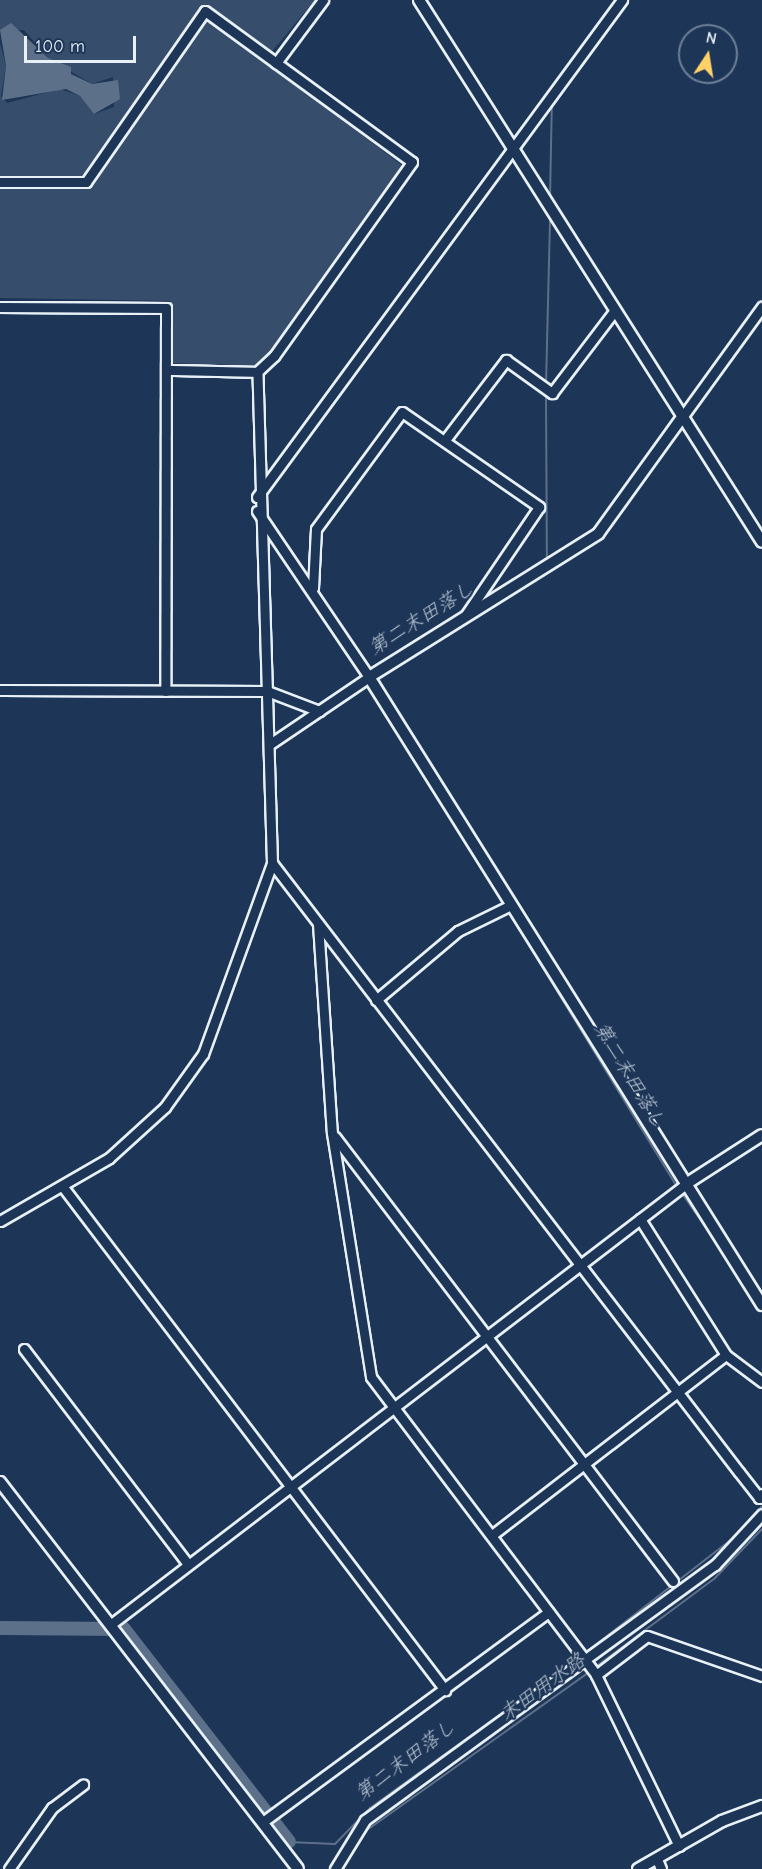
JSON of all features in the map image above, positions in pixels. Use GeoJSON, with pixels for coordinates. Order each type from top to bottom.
{"type":"FeatureCollection","features":[{"type":"Feature","properties":{"kind":"street"},"geometry":{"type":"LineString","coordinates":[[276,63],[323,0]]}},
{"type":"Feature","properties":{"kind":"street"},"geometry":{"type":"LineString","coordinates":[[418,0],[762,542]]}},
{"type":"Feature","properties":{"kind":"street"},"geometry":{"type":"LineString","coordinates":[[257,497],[511,145],[622,0]]}},
{"type":"Feature","properties":{"kind":"street"},"geometry":{"type":"LineString","coordinates":[[0,182],[86,182],[205,11],[412,162],[274,356],[257,372],[167,370]]}},
{"type":"Feature","properties":{"kind":"street"},"geometry":{"type":"LineString","coordinates":[[0,307],[166,309],[165,691]]}},
{"type":"Feature","properties":{"kind":"street"},"geometry":{"type":"LineString","coordinates":[[270,744],[369,677],[598,534],[762,307]]}},
{"type":"Feature","properties":{"kind":"street"},"geometry":{"type":"LineString","coordinates":[[445,440],[506,360],[552,393],[615,310]]}},
{"type":"Feature","properties":{"kind":"street"},"geometry":{"type":"LineString","coordinates":[[0,1221],[63,1187],[144,1130],[203,1054],[272,863],[270,744],[257,511],[257,372]]}},
{"type":"Feature","properties":{"kind":"street"},"geometry":{"type":"LineString","coordinates":[[313,588],[316,529],[402,412],[539,507],[466,615]]}},
{"type":"Feature","properties":{"kind":"street"},"geometry":{"type":"LineString","coordinates":[[257,511],[313,588],[762,1305]]}},
{"type":"Feature","properties":{"kind":"street"},"geometry":{"type":"LineString","coordinates":[[0,690],[267,691],[319,711]]}},
{"type":"Feature","properties":{"kind":"street"},"geometry":{"type":"LineString","coordinates":[[272,863],[583,1264],[759,1498],[762,1494]]}},
{"type":"Feature","properties":{"kind":"street"},"geometry":{"type":"LineString","coordinates":[[376,1000],[458,931],[511,905]]}},
{"type":"Feature","properties":{"kind":"street"},"geometry":{"type":"LineString","coordinates":[[318,924],[332,1133],[371,1377],[596,1675],[679,1846]]}},
{"type":"Feature","properties":{"kind":"street"},"geometry":{"type":"LineString","coordinates":[[332,1133],[673,1581]]}},
{"type":"Feature","properties":{"kind":"street"},"geometry":{"type":"LineString","coordinates":[[110,1624],[686,1184],[762,1135]]}},
{"type":"Feature","properties":{"kind":"street"},"geometry":{"type":"LineString","coordinates":[[63,1187],[445,1690]]}},
{"type":"Feature","properties":{"kind":"street"},"geometry":{"type":"LineString","coordinates":[[640,1219],[726,1355],[762,1382]]}},
{"type":"Feature","properties":{"kind":"street"},"geometry":{"type":"LineString","coordinates":[[24,1349],[188,1564]]}},
{"type":"Feature","properties":{"kind":"street"},"geometry":{"type":"LineString","coordinates":[[492,1535],[726,1355]]}},
{"type":"Feature","properties":{"kind":"street"},"geometry":{"type":"LineString","coordinates":[[0,1482],[264,1821],[298,1869]]}},
{"type":"Feature","properties":{"kind":"street"},"geometry":{"type":"LineString","coordinates":[[335,1869],[366,1820],[715,1566],[762,1514]]}},
{"type":"Feature","properties":{"kind":"street"},"geometry":{"type":"LineString","coordinates":[[264,1821],[549,1612]]}},
{"type":"Feature","properties":{"kind":"street"},"geometry":{"type":"LineString","coordinates":[[596,1675],[647,1636],[762,1676]]}},
{"type":"Feature","properties":{"kind":"street"},"geometry":{"type":"LineString","coordinates":[[9,1869],[52,1808],[83,1785]]}},
{"type":"Feature","properties":{"kind":"street"},"geometry":{"type":"LineString","coordinates":[[638,1869],[659,1864],[679,1846],[762,1806]]}},
{"type":"Feature","properties":{"kind":"shaded area"},"geometry":{"type":"Polygon","coordinates":[[[0,0],[315,0],[269,55],[203,7],[82,179],[0,180],[0,43],[6,66],[1,96],[7,103],[60,89],[80,96],[94,114],[114,107],[113,77],[92,84],[48,58],[24,30],[0,30],[0,0]]]}},
{"type":"Feature","properties":{"kind":"shaded area"},"geometry":{"type":"Polygon","coordinates":[[[207,18],[403,166],[260,366],[172,363],[171,301],[0,298],[0,188],[90,186],[207,18]]]}},
{"type":"Feature","properties":{"kind":"shaded area"},"geometry":{"type":"Polygon","coordinates":[[[11,23],[48,58],[71,67],[71,74],[92,84],[118,80],[120,99],[94,114],[80,96],[66,89],[2,100],[6,66],[0,30],[11,23]]]}},
{"type":"Feature","properties":{"kind":"waterway","name":"第二末田落し"},"geometry":{"type":"LineString","coordinates":[[550,199],[552,99]]}},
{"type":"Feature","properties":{"kind":"waterway","name":"第二末田落し"},"geometry":{"type":"LineString","coordinates":[[546,385],[550,216]]}},
{"type":"Feature","properties":{"kind":"waterway","name":"第二末田落し"},"geometry":{"type":"LineString","coordinates":[[546,393],[547,561]]}},
{"type":"Feature","properties":{"kind":"waterway","name":"第二末田落し"},"geometry":{"type":"LineString","coordinates":[[480,601],[501,588]]}},
{"type":"Feature","properties":{"kind":"waterway","name":"第二末田落し"},"geometry":{"type":"LineString","coordinates":[[436,793],[505,906]]}},
{"type":"Feature","properties":{"kind":"waterway","name":"第二末田落し"},"geometry":{"type":"LineString","coordinates":[[508,911],[677,1187]]}},
{"type":"Feature","properties":{"kind":"waterway","name":"第二末田落し"},"geometry":{"type":"LineString","coordinates":[[681,1192],[729,1261]]}},
{"type":"Feature","properties":{"kind":"waterway","name":"第二末田落し"},"geometry":{"type":"LineString","coordinates":[[744,1527],[762,1506]]}},
{"type":"Feature","properties":{"kind":"waterway","name":"末田用水路"},"geometry":{"type":"LineString","coordinates":[[594,1668],[715,1578],[762,1529]]}},
{"type":"Feature","properties":{"kind":"waterway","name":"第二末田落し"},"geometry":{"type":"LineString","coordinates":[[585,1653],[737,1535]]}},
{"type":"Feature","properties":{"kind":"waterway","name":"第二末田落し"},"geometry":{"type":"LineString","coordinates":[[0,1628],[124,1629],[289,1842]]}},
{"type":"Feature","properties":{"kind":"waterway","name":"第二末田落し"},"geometry":{"type":"LineString","coordinates":[[289,1842],[335,1844],[370,1808],[580,1657]]}},
{"type":"Feature","properties":{"kind":"waterway","name":"末田用水路"},"geometry":{"type":"LineString","coordinates":[[342,1869],[367,1830],[589,1672]]}}]}
